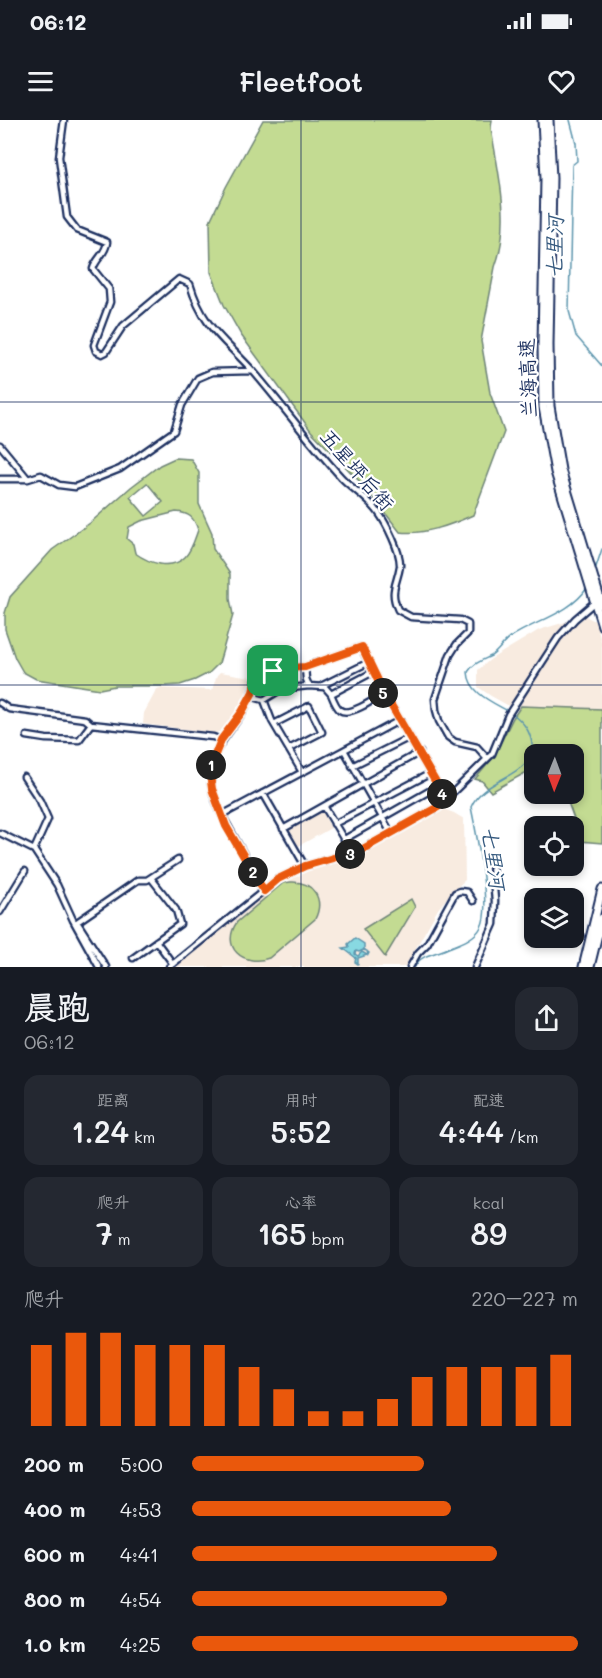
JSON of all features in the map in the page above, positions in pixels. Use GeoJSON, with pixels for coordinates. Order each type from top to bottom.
{"type":"FeatureCollection","features":[{"type":"Feature","properties":{"kind":"highway","name":"兰海高速"},"geometry":{"type":"LineString","coordinates":[[542,120],[545,169],[543,407],[555,472],[592,588],[599,600],[602,626]]}},
{"type":"Feature","properties":{"kind":"highway","name":"兰海高速"},"geometry":{"type":"LineString","coordinates":[[549,120],[552,169],[550,406],[561,470],[592,573],[592,588]]}},
{"type":"Feature","properties":{"kind":"highway"},"geometry":{"type":"LineString","coordinates":[[583,967],[602,888]]}},
{"type":"Feature","properties":{"kind":"highway"},"geometry":{"type":"LineString","coordinates":[[590,967],[602,918]]}},
{"type":"Feature","properties":{"kind":"street"},"geometry":{"type":"LineString","coordinates":[[64,120],[59,157],[67,217],[77,230],[108,242],[107,249],[95,262],[93,270],[109,290],[110,302],[94,345],[96,351],[99,354],[106,352],[123,326],[179,279],[190,284],[204,319],[252,371]]}},
{"type":"Feature","properties":{"kind":"street"},"geometry":{"type":"LineString","coordinates":[[0,479],[28,479],[40,475],[59,485],[75,487],[120,468],[174,431],[182,405],[198,378],[212,372],[252,371]]}},
{"type":"Feature","properties":{"kind":"street","name":"五星坪后街"},"geometry":{"type":"LineString","coordinates":[[252,371],[342,477],[378,512],[397,549],[400,565],[393,588],[394,601],[398,610],[411,617],[460,620],[468,624],[468,633],[450,655],[435,699],[436,710],[439,721],[448,736],[455,742],[477,747],[487,758]]}},
{"type":"Feature","properties":{"kind":"street"},"geometry":{"type":"LineString","coordinates":[[0,446],[28,479]]}},
{"type":"Feature","properties":{"kind":"street"},"geometry":{"type":"LineString","coordinates":[[156,941],[171,965],[278,879],[305,866],[351,853],[438,807],[492,754],[508,715],[558,638],[575,619],[599,600]]}},
{"type":"Feature","properties":{"kind":"street"},"geometry":{"type":"LineString","coordinates":[[264,891],[222,815],[212,789],[210,774],[221,740],[242,712],[253,692],[256,679],[261,676],[287,668],[305,667],[362,647],[384,693],[446,800]]}},
{"type":"Feature","properties":{"kind":"street"},"geometry":{"type":"LineString","coordinates":[[324,687],[323,685],[369,662]]}},
{"type":"Feature","properties":{"kind":"street"},"geometry":{"type":"LineString","coordinates":[[305,667],[309,686]]}},
{"type":"Feature","properties":{"kind":"street"},"geometry":{"type":"LineString","coordinates":[[331,694],[374,672]]}},
{"type":"Feature","properties":{"kind":"street"},"geometry":{"type":"LineString","coordinates":[[253,692],[257,698],[264,700],[282,689],[324,687],[331,694],[338,709],[344,712],[351,712],[384,693]]}},
{"type":"Feature","properties":{"kind":"street"},"geometry":{"type":"LineString","coordinates":[[264,700],[274,724],[302,772]]}},
{"type":"Feature","properties":{"kind":"street"},"geometry":{"type":"LineString","coordinates":[[0,703],[9,708],[85,718],[91,724],[213,737],[221,740]]}},
{"type":"Feature","properties":{"kind":"street"},"geometry":{"type":"LineString","coordinates":[[274,724],[309,706],[322,732],[289,749]]}},
{"type":"Feature","properties":{"kind":"street"},"geometry":{"type":"LineString","coordinates":[[222,815],[400,720]]}},
{"type":"Feature","properties":{"kind":"street"},"geometry":{"type":"LineString","coordinates":[[27,736],[79,740],[91,724]]}},
{"type":"Feature","properties":{"kind":"street"},"geometry":{"type":"LineString","coordinates":[[352,765],[410,737]]}},
{"type":"Feature","properties":{"kind":"street"},"geometry":{"type":"LineString","coordinates":[[344,750],[391,833]]}},
{"type":"Feature","properties":{"kind":"street"},"geometry":{"type":"LineString","coordinates":[[284,829],[420,753]]}},
{"type":"Feature","properties":{"kind":"street"},"geometry":{"type":"LineString","coordinates":[[334,824],[431,773]]}},
{"type":"Feature","properties":{"kind":"street"},"geometry":{"type":"LineString","coordinates":[[24,777],[40,801],[48,819],[34,850]]}},
{"type":"Feature","properties":{"kind":"street"},"geometry":{"type":"LineString","coordinates":[[343,840],[438,786]]}},
{"type":"Feature","properties":{"kind":"street"},"geometry":{"type":"LineString","coordinates":[[263,793],[305,866]]}},
{"type":"Feature","properties":{"kind":"street"},"geometry":{"type":"LineString","coordinates":[[324,806],[351,853]]}},
{"type":"Feature","properties":{"kind":"street"},"geometry":{"type":"LineString","coordinates":[[0,833],[34,850],[57,885],[99,967]]}},
{"type":"Feature","properties":{"kind":"street"},"geometry":{"type":"LineString","coordinates":[[106,967],[77,922],[138,880],[151,878],[178,860]]}},
{"type":"Feature","properties":{"kind":"street"},"geometry":{"type":"LineString","coordinates":[[475,967],[494,924],[492,864]]}},
{"type":"Feature","properties":{"kind":"street"},"geometry":{"type":"LineString","coordinates":[[0,912],[25,871]]}},
{"type":"Feature","properties":{"kind":"street"},"geometry":{"type":"LineString","coordinates":[[133,958],[180,924],[176,910],[151,878]]}},
{"type":"Feature","properties":{"kind":"street"},"geometry":{"type":"LineString","coordinates":[[410,967],[418,953],[427,944],[455,893],[467,892],[473,902]]}},
{"type":"Feature","properties":{"kind":"shaded area"},"geometry":{"type":"Polygon","coordinates":[[[585,616],[595,621],[602,643],[602,713],[527,716],[478,687],[478,670],[491,659],[539,630],[585,616]]]}},
{"type":"Feature","properties":{"kind":"shaded area"},"geometry":{"type":"Polygon","coordinates":[[[220,672],[251,677],[242,705],[237,707],[238,713],[229,726],[222,731],[215,733],[143,724],[144,713],[157,689],[212,690],[220,672]]]}},
{"type":"Feature","properties":{"kind":"shaded area"},"geometry":{"type":"Polygon","coordinates":[[[438,807],[464,819],[465,880],[438,909],[405,967],[169,967],[278,879],[305,866],[361,850],[438,807]]]}},
{"type":"Feature","properties":{"kind":"shaded area"},"geometry":{"type":"Polygon","coordinates":[[[321,809],[331,828],[295,848],[285,829],[321,809]]]}},
{"type":"Feature","properties":{"kind":"green space"},"geometry":{"type":"Polygon","coordinates":[[[263,120],[492,120],[491,128],[502,198],[503,232],[481,341],[490,393],[504,432],[473,515],[428,531],[400,532],[366,488],[311,431],[241,335],[224,305],[211,272],[210,221],[263,120]]]}},
{"type":"Feature","properties":{"kind":"green space"},"geometry":{"type":"Polygon","coordinates":[[[175,458],[191,459],[199,473],[199,504],[212,533],[213,549],[230,574],[230,599],[233,615],[219,663],[209,673],[180,685],[115,686],[100,689],[36,679],[23,672],[15,658],[5,629],[5,613],[10,597],[52,550],[90,523],[160,465],[175,458]],[[147,483],[130,497],[146,516],[163,502],[147,483]],[[176,512],[141,521],[129,527],[127,539],[133,544],[135,553],[147,560],[167,565],[185,557],[198,530],[190,516],[176,512]]]}},
{"type":"Feature","properties":{"kind":"green space"},"geometry":{"type":"Polygon","coordinates":[[[521,706],[602,709],[602,843],[584,841],[584,816],[573,816],[569,804],[584,804],[584,744],[524,744],[524,774],[491,792],[482,781],[475,779],[493,758],[521,706]]]}},
{"type":"Feature","properties":{"kind":"green space"},"geometry":{"type":"Polygon","coordinates":[[[299,882],[311,888],[315,893],[319,905],[315,919],[269,958],[251,960],[237,953],[231,939],[237,922],[283,883],[299,882]]]}},
{"type":"Feature","properties":{"kind":"green space"},"geometry":{"type":"Polygon","coordinates":[[[411,899],[415,907],[385,957],[363,929],[411,899]]]}},
{"type":"Feature","properties":{"kind":"water"},"geometry":{"type":"Polygon","coordinates":[[[355,938],[364,944],[366,951],[356,951],[355,954],[358,956],[362,952],[367,955],[358,958],[358,964],[355,962],[356,958],[343,948],[349,947],[348,944],[355,938]]]}},
{"type":"Feature","properties":{"kind":"waterway","name":"七里河"},"geometry":{"type":"LineString","coordinates":[[570,120],[576,143],[577,161],[572,165],[569,311],[576,336],[602,366]]}},
{"type":"Feature","properties":{"kind":"waterway","name":"七里河"},"geometry":{"type":"LineString","coordinates":[[595,570],[602,549]]}},
{"type":"Feature","properties":{"kind":"waterway","name":"七里河"},"geometry":{"type":"LineString","coordinates":[[508,711],[477,691],[472,686],[468,672],[475,664],[494,654],[511,637],[572,604],[587,588]]}},
{"type":"Feature","properties":{"kind":"waterway","name":"七里河"},"geometry":{"type":"LineString","coordinates":[[415,967],[424,957],[470,938],[481,927],[485,904],[484,887],[471,807],[486,789],[517,770],[531,755],[532,744],[528,730],[513,714]]}},
{"type":"Feature","properties":{"kind":"route"},"geometry":{"type":"LineString","coordinates":[[362,647],[384,693],[446,800],[438,807],[361,850],[305,866],[278,879],[264,891],[226,826],[212,789],[210,774],[221,740],[233,727],[242,712],[253,692],[256,679],[273,671],[305,667],[362,647]]}}]}
